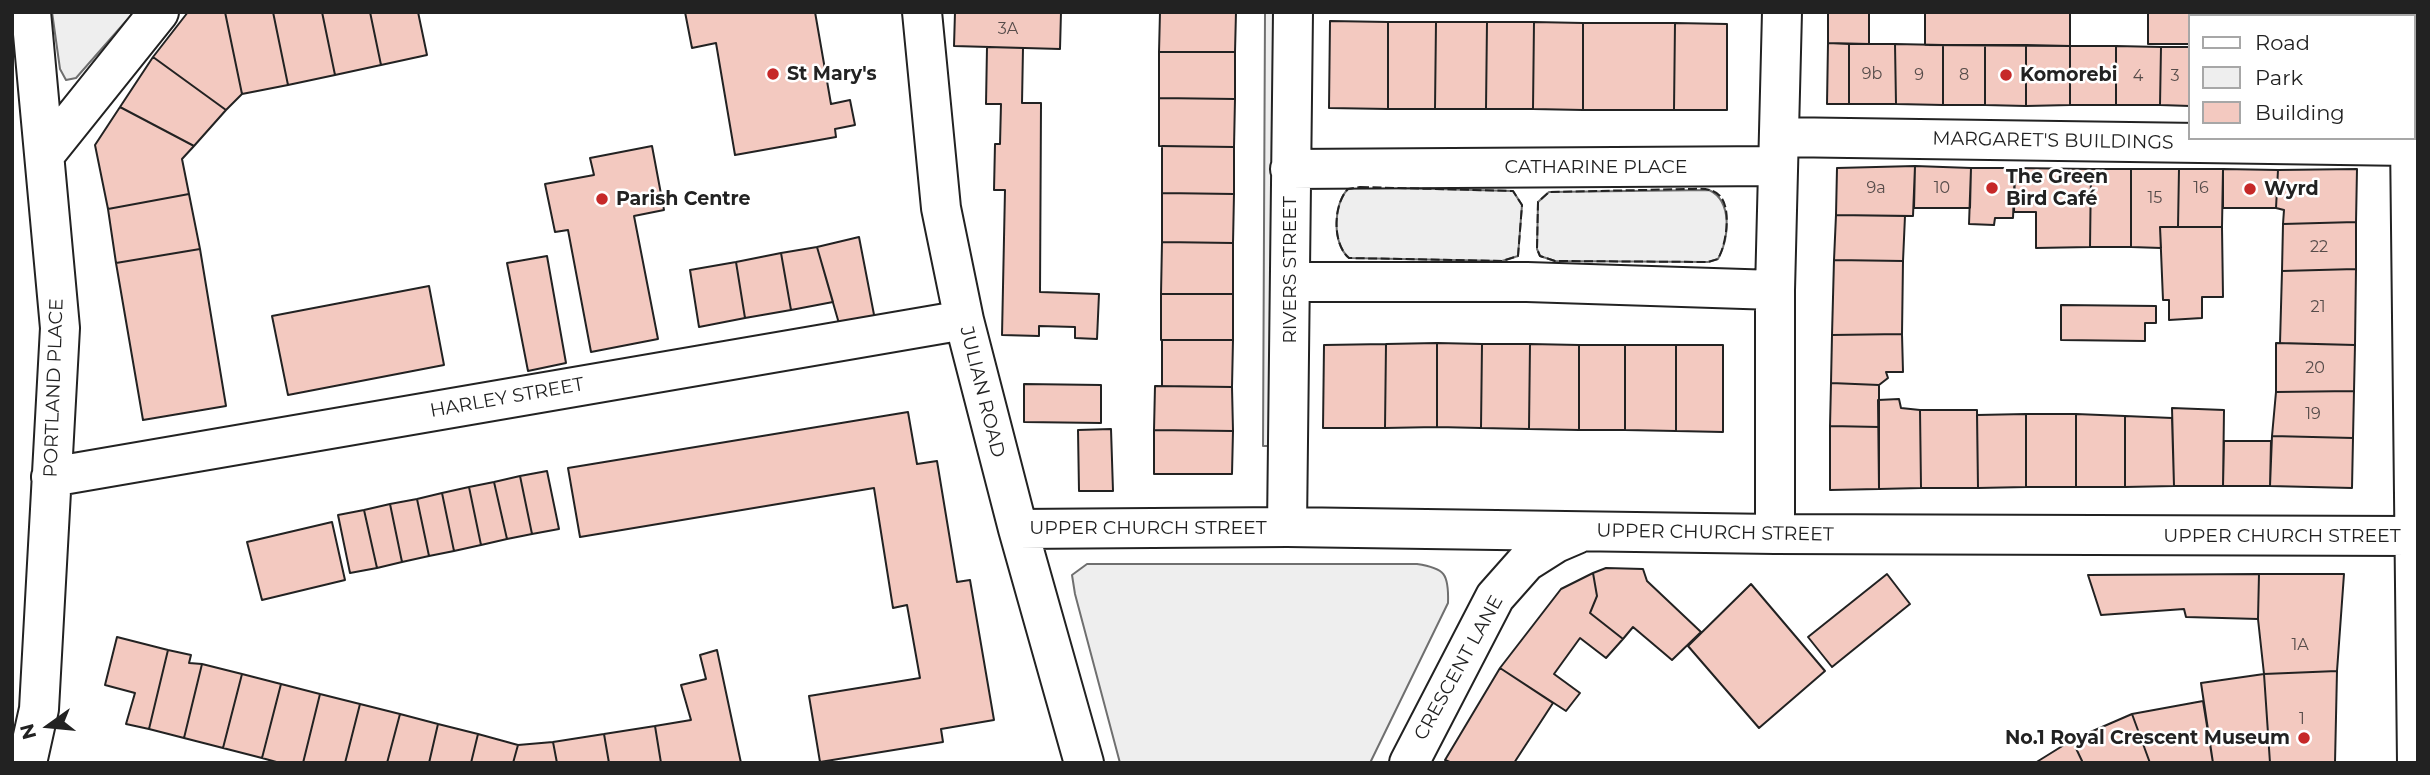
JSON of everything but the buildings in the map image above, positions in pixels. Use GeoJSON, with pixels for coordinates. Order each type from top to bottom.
{"type":"FeatureCollection","features":[{"type":"Feature","properties":{"kind":"street","name":"PORTLAND PLACE"},"geometry":{"type":"LineString","coordinates":[[27,763],[39,709],[60,328],[31,12]]}},
{"type":"Feature","properties":{"kind":"street"},"geometry":{"type":"LineString","coordinates":[[46,153],[159,12]]}},
{"type":"Feature","properties":{"kind":"street","name":"JULIAN ROAD"},"geometry":{"type":"LineString","coordinates":[[922,12],[941,208],[964,320],[1018,528],[1084,763]]}},
{"type":"Feature","properties":{"kind":"street","name":"RIVERS STREET"},"geometry":{"type":"LineString","coordinates":[[1287,527],[1293,12]]}},
{"type":"Feature","properties":{"kind":"street"},"geometry":{"type":"LineString","coordinates":[[1775,534],[1775,290],[1782,12]]}},
{"type":"Feature","properties":{"kind":"street"},"geometry":{"type":"LineString","coordinates":[[2410,142],[2412,536],[2417,763]]}},
{"type":"Feature","properties":{"kind":"street","name":"MARGARET'S BUILDINGS"},"geometry":{"type":"LineString","coordinates":[[1779,152],[2410,142]]}},
{"type":"Feature","properties":{"kind":"street","name":"CATHARINE PLACE"},"geometry":{"type":"LineString","coordinates":[[1290,169],[1779,152]]}},
{"type":"Feature","properties":{"kind":"street"},"geometry":{"type":"LineString","coordinates":[[1291,282],[1527,282],[1775,290]]}},
{"type":"Feature","properties":{"kind":"street","name":"HARLEY STREET"},"geometry":{"type":"LineString","coordinates":[[51,477],[964,320]]}},
{"type":"Feature","properties":{"kind":"street","name":"UPPER CHURCH STREET"},"geometry":{"type":"LineString","coordinates":[[1018,528],[1287,527],[1775,534],[2412,536]]}},
{"type":"Feature","properties":{"kind":"street","name":"CRESCENT LANE"},"geometry":{"type":"LineString","coordinates":[[1409,763],[1496,597],[1526,562],[1556,542],[1583,532]]}},
{"type":"Feature","properties":{"kind":"green space"},"geometry":{"type":"Polygon","coordinates":[[[52,12],[134,12],[76,78],[66,80],[60,69],[52,12]]]}},
{"type":"Feature","properties":{"kind":"green space"},"geometry":{"type":"Polygon","coordinates":[[[1360,187],[1513,191],[1522,205],[1518,256],[1502,261],[1349,258],[1343,252],[1337,234],[1337,214],[1339,204],[1348,189],[1360,187]]]}},
{"type":"Feature","properties":{"kind":"green space"},"geometry":{"type":"Polygon","coordinates":[[[1709,190],[1717,195],[1722,203],[1727,221],[1725,241],[1718,259],[1708,262],[1555,261],[1540,256],[1537,249],[1538,202],[1549,192],[1709,190]]]}},
{"type":"Feature","properties":{"kind":"green space"},"geometry":{"type":"Polygon","coordinates":[[[1087,564],[1417,564],[1434,568],[1443,574],[1448,585],[1448,603],[1370,763],[1120,763],[1075,594],[1072,575],[1087,564]]]}},
{"type":"Feature","properties":{"kind":"shaded area"},"geometry":{"type":"Polygon","coordinates":[[[1265,12],[1280,12],[1278,446],[1263,446],[1265,12]]]}},
{"type":"Feature","properties":{"kind":"fence"},"geometry":{"type":"LineString","coordinates":[[1360,187],[1513,191],[1522,205],[1518,256],[1502,261],[1349,258],[1343,252],[1337,234],[1337,214],[1339,204],[1348,189],[1360,187]]}},
{"type":"Feature","properties":{"kind":"fence"},"geometry":{"type":"LineString","coordinates":[[1688,189],[1713,191],[1724,202],[1727,218],[1718,259],[1708,262],[1555,261],[1540,256],[1537,249],[1538,202],[1549,192],[1688,189]]}},
{"type":"Feature","properties":{"kind":"place","name":"St Mary's"},"geometry":{"type":"Point","coordinates":[773,74]}},
{"type":"Feature","properties":{"kind":"place","name":"Komorebi"},"geometry":{"type":"Point","coordinates":[2006,75]}},
{"type":"Feature","properties":{"kind":"place","name":"The Green Bird Café"},"geometry":{"type":"Point","coordinates":[1992,188]}},
{"type":"Feature","properties":{"kind":"place","name":"Wyrd"},"geometry":{"type":"Point","coordinates":[2250,189]}},
{"type":"Feature","properties":{"kind":"place","name":"Parish Centre"},"geometry":{"type":"Point","coordinates":[602,199]}},
{"type":"Feature","properties":{"kind":"place","name":"No.1 Royal Crescent Museum"},"geometry":{"type":"Point","coordinates":[2304,738]}}]}
